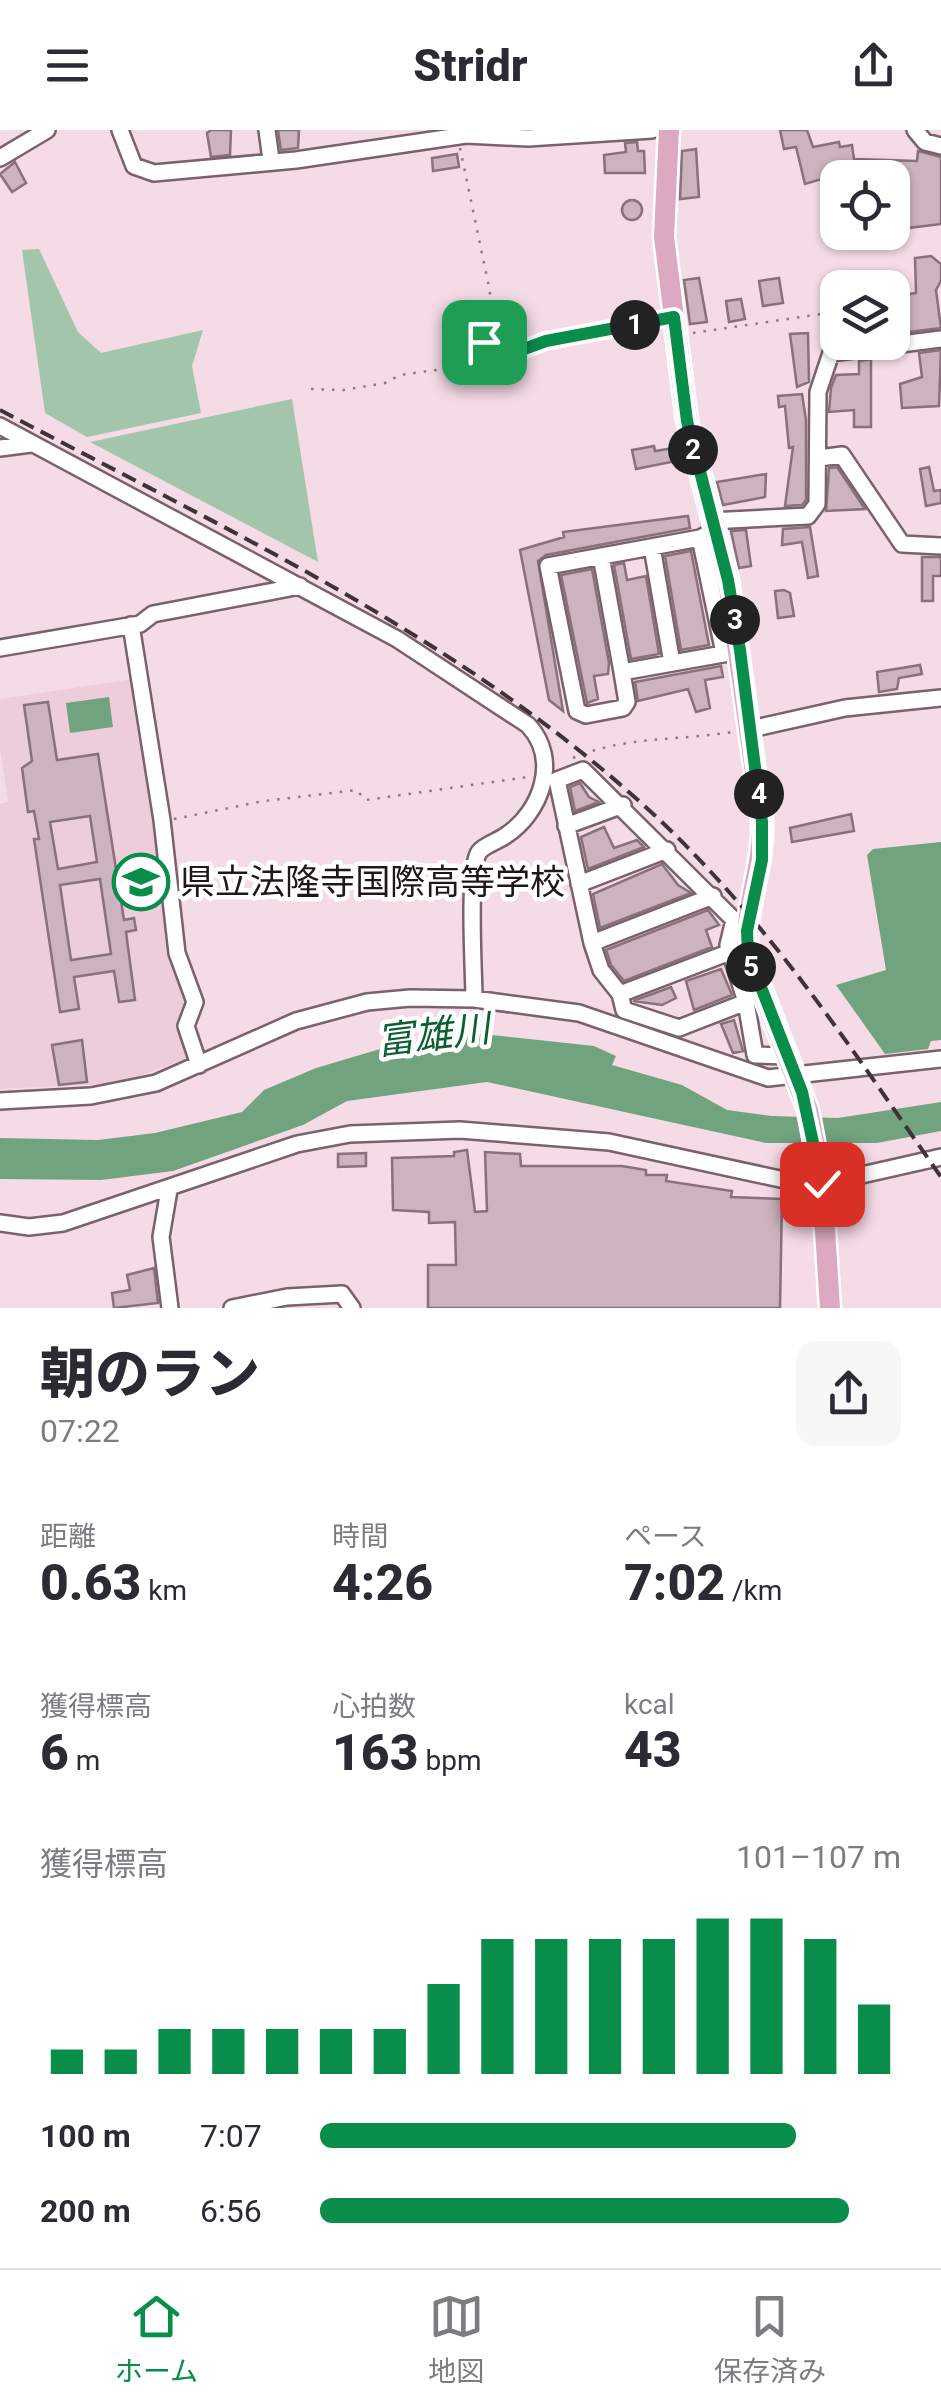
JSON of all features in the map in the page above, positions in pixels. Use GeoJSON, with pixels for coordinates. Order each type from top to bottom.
{"type":"FeatureCollection","features":[{"type":"Feature","properties":{"kind":"main road"},"geometry":{"type":"LineString","coordinates":[[670,130],[664,237],[687,421],[751,729],[763,839],[746,941],[756,983],[800,1084],[822,1180],[830,1308]]}},
{"type":"Feature","properties":{"kind":"street"},"geometry":{"type":"LineString","coordinates":[[0,158],[47,130]]}},
{"type":"Feature","properties":{"kind":"street"},"geometry":{"type":"LineString","coordinates":[[120,130],[141,172],[458,136],[652,130]]}},
{"type":"Feature","properties":{"kind":"street"},"geometry":{"type":"LineString","coordinates":[[266,130],[271,160]]}},
{"type":"Feature","properties":{"kind":"street"},"geometry":{"type":"LineString","coordinates":[[915,130],[925,142],[941,146]]}},
{"type":"Feature","properties":{"kind":"street"},"geometry":{"type":"LineString","coordinates":[[910,342],[941,338]]}},
{"type":"Feature","properties":{"kind":"street"},"geometry":{"type":"LineString","coordinates":[[602,556],[627,702],[623,708],[586,716],[576,710],[548,566],[602,556],[652,547],[708,530],[808,516],[817,504],[818,392],[829,360]]}},
{"type":"Feature","properties":{"kind":"street"},"geometry":{"type":"LineString","coordinates":[[0,426],[397,639],[528,725],[547,752],[544,774],[528,818],[480,851],[474,872],[474,999]]}},
{"type":"Feature","properties":{"kind":"street"},"geometry":{"type":"LineString","coordinates":[[0,448],[34,444]]}},
{"type":"Feature","properties":{"kind":"street"},"geometry":{"type":"LineString","coordinates":[[819,458],[842,455],[902,544],[941,546]]}},
{"type":"Feature","properties":{"kind":"street"},"geometry":{"type":"LineString","coordinates":[[652,547],[672,663]]}},
{"type":"Feature","properties":{"kind":"street"},"geometry":{"type":"LineString","coordinates":[[0,648],[131,625],[153,614],[300,586]]}},
{"type":"Feature","properties":{"kind":"street"},"geometry":{"type":"LineString","coordinates":[[131,625],[162,820],[177,953],[194,1002],[186,1026],[199,1065]]}},
{"type":"Feature","properties":{"kind":"street"},"geometry":{"type":"LineString","coordinates":[[622,672],[732,652]]}},
{"type":"Feature","properties":{"kind":"street"},"geometry":{"type":"LineString","coordinates":[[751,729],[845,708],[941,698]]}},
{"type":"Feature","properties":{"kind":"street"},"geometry":{"type":"LineString","coordinates":[[746,1002],[679,1028],[666,1027],[624,1010],[620,994],[600,970],[592,943],[556,780],[583,770],[734,920],[730,952],[746,1002],[755,1055],[788,1056]]}},
{"type":"Feature","properties":{"kind":"street"},"geometry":{"type":"LineString","coordinates":[[566,826],[623,806]]}},
{"type":"Feature","properties":{"kind":"street"},"geometry":{"type":"LineString","coordinates":[[579,884],[667,850]]}},
{"type":"Feature","properties":{"kind":"street"},"geometry":{"type":"LineString","coordinates":[[592,943],[713,896]]}},
{"type":"Feature","properties":{"kind":"street"},"geometry":{"type":"LineString","coordinates":[[620,994],[730,952]]}},
{"type":"Feature","properties":{"kind":"street"},"geometry":{"type":"LineString","coordinates":[[0,1101],[126,1091],[199,1065],[262,1032],[326,1011],[410,998],[474,999],[579,1014],[751,1076],[800,1084],[941,1058]]}},
{"type":"Feature","properties":{"kind":"street"},"geometry":{"type":"LineString","coordinates":[[0,1223],[29,1227],[63,1223],[322,1138],[460,1130],[634,1146],[822,1180],[941,1157]]}},
{"type":"Feature","properties":{"kind":"street"},"geometry":{"type":"LineString","coordinates":[[170,1190],[162,1238],[170,1308]]}},
{"type":"Feature","properties":{"kind":"street"},"geometry":{"type":"LineString","coordinates":[[232,1308],[287,1297],[342,1294],[352,1308]]}},
{"type":"Feature","properties":{"kind":"path"},"geometry":{"type":"LineString","coordinates":[[458,136],[490,292],[486,363]]}},
{"type":"Feature","properties":{"kind":"path"},"geometry":{"type":"LineString","coordinates":[[311,388],[343,390],[385,383],[400,375],[486,363],[546,341],[820,314]]}},
{"type":"Feature","properties":{"kind":"path"},"geometry":{"type":"LineString","coordinates":[[572,759],[603,745],[680,740],[751,729]]}},
{"type":"Feature","properties":{"kind":"path"},"geometry":{"type":"LineString","coordinates":[[162,820],[300,796],[356,790],[366,800],[544,774]]}},
{"type":"Feature","properties":{"kind":"shaded area"},"geometry":{"type":"Polygon","coordinates":[[[39,249],[78,332],[101,353],[203,330],[192,366],[201,413],[87,437],[45,413],[22,250],[39,249]]]}},
{"type":"Feature","properties":{"kind":"shaded area"},"geometry":{"type":"Polygon","coordinates":[[[292,399],[318,562],[90,442],[292,399]]]}},
{"type":"Feature","properties":{"kind":"shaded area","name":"県立法隆寺国際高等学校"},"geometry":{"type":"Polygon","coordinates":[[[134,679],[190,1002],[191,1057],[121,1083],[0,1089],[0,804],[8,802],[7,793],[0,794],[7,792],[0,749],[0,699],[134,679]],[[47,702],[24,706],[31,750],[55,747],[47,702]],[[97,754],[22,767],[28,811],[34,811],[36,824],[106,813],[97,754]],[[110,829],[92,832],[119,1002],[134,1000],[126,932],[134,919],[124,920],[110,829]],[[52,837],[35,839],[61,1012],[78,1008],[52,837]]]}},
{"type":"Feature","properties":{"kind":"shaded area"},"geometry":{"type":"Polygon","coordinates":[[[109,697],[113,727],[70,733],[66,703],[109,697]]]}},
{"type":"Feature","properties":{"kind":"shaded area"},"geometry":{"type":"Polygon","coordinates":[[[941,842],[941,1040],[931,1041],[928,1049],[885,1054],[836,985],[886,970],[867,855],[873,849],[941,842]]]}},
{"type":"Feature","properties":{"kind":"shaded area"},"geometry":{"type":"Polygon","coordinates":[[[483,1034],[594,1046],[616,1056],[612,1065],[682,1085],[727,1110],[838,1118],[941,1102],[941,1131],[877,1143],[766,1143],[487,1082],[347,1101],[303,1125],[173,1171],[101,1180],[0,1179],[0,1138],[98,1140],[155,1133],[242,1112],[264,1090],[316,1068],[397,1044],[483,1034]]]}},
{"type":"Feature","properties":{"kind":"building"},"geometry":{"type":"Polygon","coordinates":[[[231,130],[230,155],[211,157],[207,133],[231,130]]]}},
{"type":"Feature","properties":{"kind":"building"},"geometry":{"type":"Polygon","coordinates":[[[278,130],[299,130],[298,148],[281,150],[278,130]]]}},
{"type":"Feature","properties":{"kind":"building"},"geometry":{"type":"Polygon","coordinates":[[[780,130],[807,130],[813,147],[839,142],[840,147],[852,145],[854,159],[886,160],[820,160],[820,180],[805,184],[796,147],[784,149],[780,130]]]}},
{"type":"Feature","properties":{"kind":"building"},"geometry":{"type":"Polygon","coordinates":[[[637,142],[638,151],[644,151],[645,173],[605,173],[604,155],[626,152],[625,143],[637,142]]]}},
{"type":"Feature","properties":{"kind":"building"},"geometry":{"type":"Polygon","coordinates":[[[696,149],[699,197],[680,199],[682,151],[696,149]]]}},
{"type":"Feature","properties":{"kind":"building"},"geometry":{"type":"Polygon","coordinates":[[[918,151],[941,157],[941,224],[910,228],[910,161],[917,161],[918,151]]]}},
{"type":"Feature","properties":{"kind":"building"},"geometry":{"type":"Polygon","coordinates":[[[457,154],[459,167],[433,171],[432,158],[457,154]]]}},
{"type":"Feature","properties":{"kind":"building"},"geometry":{"type":"Polygon","coordinates":[[[15,162],[26,183],[12,192],[0,174],[15,162]]]}},
{"type":"Feature","properties":{"kind":"building"},"geometry":{"type":"Polygon","coordinates":[[[632,200],[642,210],[632,220],[622,210],[632,200]]]}},
{"type":"Feature","properties":{"kind":"building"},"geometry":{"type":"Polygon","coordinates":[[[931,256],[941,264],[941,281],[936,290],[941,328],[910,332],[910,294],[916,293],[915,258],[931,256]]]}},
{"type":"Feature","properties":{"kind":"building"},"geometry":{"type":"Polygon","coordinates":[[[699,278],[707,322],[690,324],[684,280],[699,278]]]}},
{"type":"Feature","properties":{"kind":"building"},"geometry":{"type":"Polygon","coordinates":[[[779,278],[783,303],[763,306],[759,281],[779,278]]]}},
{"type":"Feature","properties":{"kind":"building"},"geometry":{"type":"Polygon","coordinates":[[[741,299],[745,319],[729,322],[726,301],[741,299]]]}},
{"type":"Feature","properties":{"kind":"building"},"geometry":{"type":"Polygon","coordinates":[[[808,333],[809,382],[797,387],[790,334],[808,333]]]}},
{"type":"Feature","properties":{"kind":"building"},"geometry":{"type":"Polygon","coordinates":[[[941,350],[939,406],[902,408],[900,384],[922,377],[919,353],[941,350]]]}},
{"type":"Feature","properties":{"kind":"building"},"geometry":{"type":"Polygon","coordinates":[[[871,360],[871,427],[854,427],[854,410],[829,412],[836,375],[859,374],[859,361],[871,360]]]}},
{"type":"Feature","properties":{"kind":"building"},"geometry":{"type":"Polygon","coordinates":[[[802,394],[806,420],[806,500],[802,505],[785,506],[793,447],[789,448],[785,406],[779,407],[778,396],[802,394]]]}},
{"type":"Feature","properties":{"kind":"building"},"geometry":{"type":"Polygon","coordinates":[[[654,446],[655,451],[674,448],[676,461],[636,469],[632,450],[654,446]]]}},
{"type":"Feature","properties":{"kind":"building"},"geometry":{"type":"Polygon","coordinates":[[[837,467],[865,509],[826,511],[829,468],[837,467]]]}},
{"type":"Feature","properties":{"kind":"building"},"geometry":{"type":"Polygon","coordinates":[[[929,467],[934,491],[941,490],[941,503],[926,506],[920,469],[929,467]]]}},
{"type":"Feature","properties":{"kind":"building"},"geometry":{"type":"Polygon","coordinates":[[[766,474],[765,497],[723,505],[717,482],[766,474]]]}},
{"type":"Feature","properties":{"kind":"building"},"geometry":{"type":"Polygon","coordinates":[[[688,516],[690,528],[546,555],[538,561],[563,711],[549,700],[520,550],[564,537],[563,532],[688,516]]]}},
{"type":"Feature","properties":{"kind":"building"},"geometry":{"type":"Polygon","coordinates":[[[810,527],[818,576],[808,578],[802,542],[782,545],[783,529],[810,527]]]}},
{"type":"Feature","properties":{"kind":"building"},"geometry":{"type":"Polygon","coordinates":[[[746,530],[751,566],[739,568],[731,531],[746,530]]]}},
{"type":"Feature","properties":{"kind":"building"},"geometry":{"type":"Polygon","coordinates":[[[691,551],[709,645],[681,650],[665,556],[691,551]]]}},
{"type":"Feature","properties":{"kind":"building"},"geometry":{"type":"Polygon","coordinates":[[[922,557],[941,557],[941,576],[933,576],[933,601],[922,601],[922,557]]]}},
{"type":"Feature","properties":{"kind":"building"},"geometry":{"type":"Polygon","coordinates":[[[624,563],[627,580],[646,576],[659,654],[631,659],[614,565],[624,563]]]}},
{"type":"Feature","properties":{"kind":"building"},"geometry":{"type":"Polygon","coordinates":[[[592,569],[609,663],[608,674],[594,676],[598,699],[587,703],[561,575],[592,569]]]}},
{"type":"Feature","properties":{"kind":"building"},"geometry":{"type":"Polygon","coordinates":[[[775,591],[790,593],[794,616],[778,618],[775,591]]]}},
{"type":"Feature","properties":{"kind":"building"},"geometry":{"type":"Polygon","coordinates":[[[920,665],[922,674],[899,678],[897,689],[879,692],[877,672],[920,665]]]}},
{"type":"Feature","properties":{"kind":"building"},"geometry":{"type":"Polygon","coordinates":[[[721,666],[723,677],[705,680],[710,708],[696,712],[688,689],[638,701],[635,682],[721,666]]]}},
{"type":"Feature","properties":{"kind":"building"},"geometry":{"type":"Polygon","coordinates":[[[48,702],[57,760],[98,754],[124,920],[134,918],[136,930],[126,932],[135,1000],[119,1002],[114,971],[74,977],[79,1009],[60,1012],[34,839],[39,839],[34,811],[28,812],[22,768],[32,761],[24,705],[48,702]],[[90,816],[50,822],[58,869],[97,862],[90,816]],[[100,879],[60,885],[71,960],[111,954],[100,879]]]}},
{"type":"Feature","properties":{"kind":"building"},"geometry":{"type":"Polygon","coordinates":[[[580,783],[589,797],[599,802],[575,811],[570,787],[580,783]]]}},
{"type":"Feature","properties":{"kind":"building"},"geometry":{"type":"Polygon","coordinates":[[[851,814],[854,831],[792,842],[790,828],[851,814]]]}},
{"type":"Feature","properties":{"kind":"building"},"geometry":{"type":"Polygon","coordinates":[[[604,827],[614,848],[637,840],[644,847],[588,869],[581,837],[604,827]]]}},
{"type":"Feature","properties":{"kind":"building"},"geometry":{"type":"Polygon","coordinates":[[[662,864],[678,885],[691,893],[600,928],[593,894],[662,864]]]}},
{"type":"Feature","properties":{"kind":"building"},"geometry":{"type":"Polygon","coordinates":[[[708,910],[719,925],[706,930],[712,947],[624,981],[611,965],[606,950],[708,910]]]}},
{"type":"Feature","properties":{"kind":"building"},"geometry":{"type":"Polygon","coordinates":[[[721,969],[732,995],[694,1010],[686,981],[721,969]]]}},
{"type":"Feature","properties":{"kind":"building"},"geometry":{"type":"Polygon","coordinates":[[[671,987],[676,998],[662,1005],[633,1001],[671,987]]]}},
{"type":"Feature","properties":{"kind":"building"},"geometry":{"type":"Polygon","coordinates":[[[734,1020],[743,1051],[733,1053],[721,1024],[734,1020]]]}},
{"type":"Feature","properties":{"kind":"building"},"geometry":{"type":"Polygon","coordinates":[[[82,1040],[87,1082],[59,1085],[52,1045],[82,1040]]]}},
{"type":"Feature","properties":{"kind":"building"},"geometry":{"type":"Polygon","coordinates":[[[467,1150],[475,1212],[487,1211],[485,1152],[520,1154],[521,1166],[622,1166],[646,1170],[646,1175],[667,1175],[666,1181],[732,1191],[731,1197],[782,1199],[780,1308],[428,1308],[428,1265],[456,1265],[455,1222],[429,1223],[429,1212],[393,1210],[392,1158],[454,1156],[454,1152],[467,1150]]]}},
{"type":"Feature","properties":{"kind":"building"},"geometry":{"type":"Polygon","coordinates":[[[366,1153],[366,1166],[338,1167],[338,1154],[366,1153]]]}},
{"type":"Feature","properties":{"kind":"building"},"geometry":{"type":"Polygon","coordinates":[[[154,1268],[158,1303],[114,1308],[112,1293],[130,1290],[127,1275],[154,1268]]]}},
{"type":"Feature","properties":{"kind":"railway"},"geometry":{"type":"LineString","coordinates":[[0,410],[348,596],[514,701],[592,761],[666,826],[743,908],[812,995],[941,1177]]}},
{"type":"Feature","properties":{"kind":"place","name":"県立法隆寺国際高等学校"},"geometry":{"type":"Point","coordinates":[141,882]}},
{"type":"Feature","properties":{"kind":"route"},"geometry":{"type":"LineString","coordinates":[[484,342],[486,363],[546,341],[674,317],[687,421],[728,580],[762,822],[762,860],[747,931],[748,954],[808,1110],[822,1184]]}},
{"type":"Feature","properties":{"kind":"water label","name":"富雄川"},"geometry":{"type":"Point","coordinates":[433,1035]}}]}
